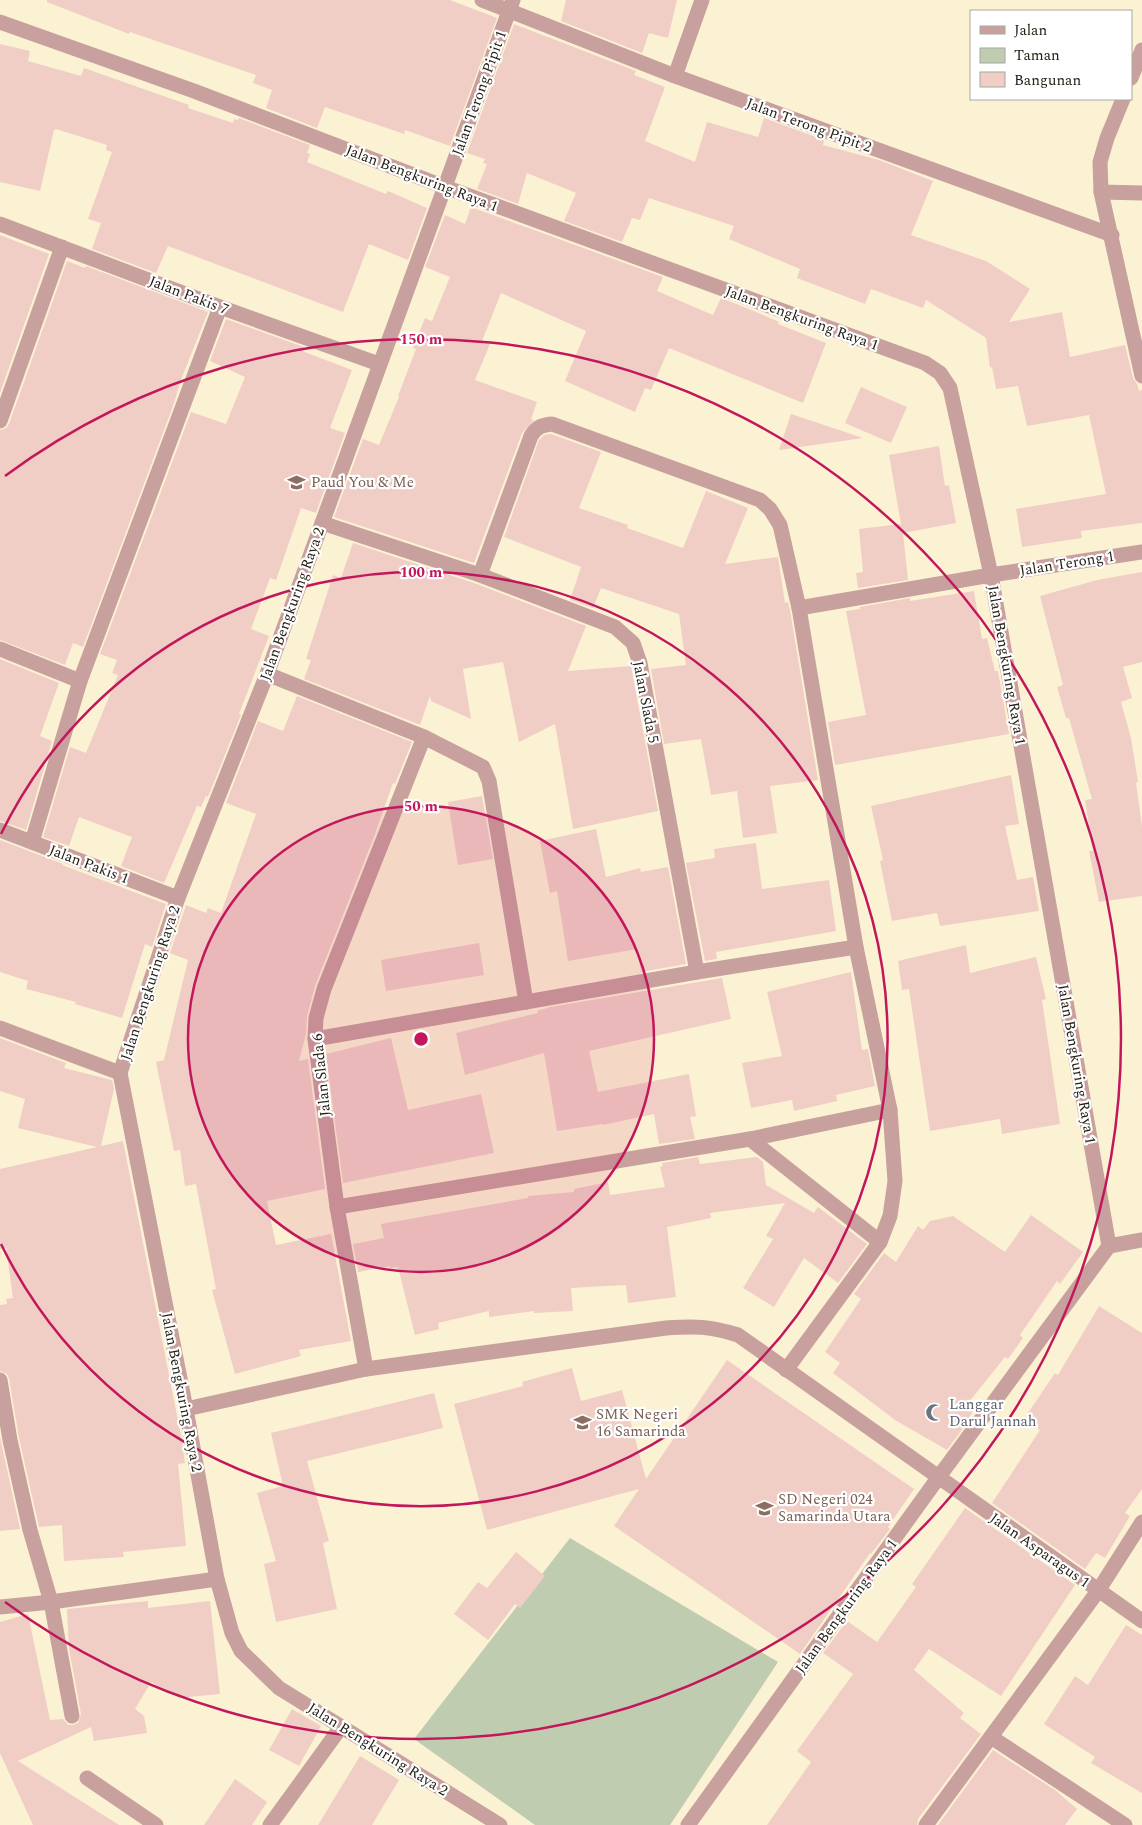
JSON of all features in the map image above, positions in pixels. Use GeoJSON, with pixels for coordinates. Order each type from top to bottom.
{"type":"FeatureCollection","features":[{"type":"Feature","properties":{"kind":"street","name":"Jalan Terong Pipit 2"},"geometry":{"type":"LineString","coordinates":[[482,0],[511,5],[675,76],[1112,235]]}},
{"type":"Feature","properties":{"kind":"street"},"geometry":{"type":"LineString","coordinates":[[675,76],[702,0]]}},
{"type":"Feature","properties":{"kind":"street","name":"Jalan Terong Pipit 1"},"geometry":{"type":"LineString","coordinates":[[444,187],[511,5]]}},
{"type":"Feature","properties":{"kind":"street","name":"Jalan Bengkuring Raya 1"},"geometry":{"type":"LineString","coordinates":[[0,22],[194,91],[444,187],[925,363],[940,373],[950,388],[991,575],[1109,1246],[938,1478],[688,1825]]}},
{"type":"Feature","properties":{"kind":"street"},"geometry":{"type":"LineString","coordinates":[[1132,75],[1142,50]]}},
{"type":"Feature","properties":{"kind":"street"},"geometry":{"type":"LineString","coordinates":[[1122,100],[1100,162],[1102,192],[1142,372]]}},
{"type":"Feature","properties":{"kind":"street","name":"Jalan Bengkuring Raya 2"},"geometry":{"type":"LineString","coordinates":[[444,187],[267,674],[178,898],[120,1073],[186,1409],[216,1579],[232,1633],[241,1651],[279,1688],[500,1825]]}},
{"type":"Feature","properties":{"kind":"street"},"geometry":{"type":"LineString","coordinates":[[1102,192],[1142,194]]}},
{"type":"Feature","properties":{"kind":"street","name":"Jalan Pakis 7"},"geometry":{"type":"LineString","coordinates":[[0,224],[220,307],[379,364]]}},
{"type":"Feature","properties":{"kind":"street"},"geometry":{"type":"LineString","coordinates":[[0,421],[62,247]]}},
{"type":"Feature","properties":{"kind":"street"},"geometry":{"type":"LineString","coordinates":[[32,842],[80,681],[220,307]]}},
{"type":"Feature","properties":{"kind":"street"},"geometry":{"type":"LineString","coordinates":[[480,575],[530,436],[538,427],[552,424],[760,500],[770,509],[780,525],[799,608],[856,947],[890,1110],[895,1181],[890,1216],[880,1242],[786,1370]]}},
{"type":"Feature","properties":{"kind":"street","name":"Jalan Slada 5"},"geometry":{"type":"LineString","coordinates":[[322,523],[480,575],[615,627],[633,643],[640,663],[696,972]]}},
{"type":"Feature","properties":{"kind":"street","name":"Jalan Terong 1"},"geometry":{"type":"LineString","coordinates":[[799,608],[991,575],[1142,552]]}},
{"type":"Feature","properties":{"kind":"street"},"geometry":{"type":"LineString","coordinates":[[0,649],[80,681]]}},
{"type":"Feature","properties":{"kind":"street"},"geometry":{"type":"LineString","coordinates":[[267,674],[424,737],[483,767],[490,780],[526,1002]]}},
{"type":"Feature","properties":{"kind":"street","name":"Jalan Slada 6"},"geometry":{"type":"LineString","coordinates":[[366,1370],[337,1207],[314,1039],[316,1018],[324,989],[424,737]]}},
{"type":"Feature","properties":{"kind":"street","name":"Jalan Pakis 1"},"geometry":{"type":"LineString","coordinates":[[0,830],[178,898]]}},
{"type":"Feature","properties":{"kind":"street"},"geometry":{"type":"LineString","coordinates":[[314,1039],[696,972],[856,947]]}},
{"type":"Feature","properties":{"kind":"street"},"geometry":{"type":"LineString","coordinates":[[0,1028],[120,1073]]}},
{"type":"Feature","properties":{"kind":"street"},"geometry":{"type":"LineString","coordinates":[[337,1207],[750,1139],[890,1110]]}},
{"type":"Feature","properties":{"kind":"street"},"geometry":{"type":"LineString","coordinates":[[750,1139],[880,1242]]}},
{"type":"Feature","properties":{"kind":"street"},"geometry":{"type":"LineString","coordinates":[[1109,1246],[1142,1240]]}},
{"type":"Feature","properties":{"kind":"street","name":"Jalan Asparagus 1"},"geometry":{"type":"LineString","coordinates":[[186,1409],[366,1370],[657,1330],[699,1326],[717,1328],[738,1335],[1142,1621]]}},
{"type":"Feature","properties":{"kind":"street"},"geometry":{"type":"LineString","coordinates":[[0,1380],[10,1440],[30,1530],[51,1602],[72,1716]]}},
{"type":"Feature","properties":{"kind":"street"},"geometry":{"type":"LineString","coordinates":[[926,1825],[1098,1591],[1142,1522]]}},
{"type":"Feature","properties":{"kind":"street"},"geometry":{"type":"LineString","coordinates":[[0,1607],[51,1602],[216,1579]]}},
{"type":"Feature","properties":{"kind":"street"},"geometry":{"type":"LineString","coordinates":[[270,1825],[341,1727]]}},
{"type":"Feature","properties":{"kind":"street"},"geometry":{"type":"LineString","coordinates":[[991,1736],[1125,1825]]}},
{"type":"Feature","properties":{"kind":"street"},"geometry":{"type":"LineString","coordinates":[[87,1778],[156,1825]]}},
{"type":"Feature","properties":{"kind":"green space"},"geometry":{"type":"Polygon","coordinates":[[[570,1538],[778,1662],[670,1825],[535,1825],[414,1739],[570,1538]]]}},
{"type":"Feature","properties":{"kind":"building"},"geometry":{"type":"Polygon","coordinates":[[[47,0],[450,0],[497,18],[450,146],[405,130],[404,134],[325,107],[317,128],[266,108],[272,90],[253,83],[256,75],[130,32],[129,34],[47,2],[47,0]]]}},
{"type":"Feature","properties":{"kind":"building"},"geometry":{"type":"Polygon","coordinates":[[[566,0],[677,0],[668,38],[649,33],[642,53],[561,21],[566,0]]]}},
{"type":"Feature","properties":{"kind":"building"},"geometry":{"type":"Polygon","coordinates":[[[514,24],[636,71],[634,75],[665,87],[645,141],[695,162],[707,122],[758,137],[764,118],[824,140],[823,145],[879,160],[933,181],[911,235],[986,261],[1030,289],[1009,322],[1062,312],[1070,357],[1125,345],[1133,378],[1139,391],[1142,390],[1142,523],[1081,531],[1082,538],[1022,547],[1016,509],[1106,494],[1089,415],[1027,426],[1018,386],[996,389],[992,367],[990,368],[986,338],[926,300],[923,308],[871,289],[865,304],[797,278],[800,269],[729,239],[734,226],[649,198],[640,220],[632,218],[622,242],[564,221],[576,193],[527,173],[518,204],[477,189],[487,164],[483,163],[485,159],[467,153],[514,24]]]}},
{"type":"Feature","properties":{"kind":"building"},"geometry":{"type":"Polygon","coordinates":[[[0,44],[30,51],[28,61],[81,76],[84,68],[189,105],[188,108],[233,123],[234,119],[238,120],[239,118],[310,145],[307,153],[310,154],[307,162],[386,194],[388,191],[427,208],[408,260],[369,244],[343,312],[168,246],[156,273],[92,249],[101,223],[88,219],[112,152],[106,150],[107,145],[56,129],[54,130],[40,191],[0,182],[0,44]]]}},
{"type":"Feature","properties":{"kind":"building"},"geometry":{"type":"Polygon","coordinates":[[[471,207],[663,277],[657,291],[713,315],[721,298],[826,343],[803,403],[669,348],[651,390],[645,388],[635,412],[565,381],[586,331],[501,293],[482,341],[490,344],[475,380],[537,402],[531,419],[534,420],[522,433],[474,563],[334,517],[363,439],[379,445],[399,397],[416,349],[413,348],[425,318],[432,321],[450,277],[425,267],[445,215],[465,224],[471,207]]]}},
{"type":"Feature","properties":{"kind":"building"},"geometry":{"type":"Polygon","coordinates":[[[0,235],[49,254],[0,393],[0,235]]]}},
{"type":"Feature","properties":{"kind":"building"},"geometry":{"type":"Polygon","coordinates":[[[67,261],[85,268],[86,266],[208,312],[182,377],[173,406],[83,647],[73,643],[65,665],[0,640],[0,430],[6,428],[9,424],[67,261]]]}},
{"type":"Feature","properties":{"kind":"building"},"geometry":{"type":"Polygon","coordinates":[[[226,319],[304,347],[302,351],[352,370],[330,428],[345,433],[316,513],[301,508],[276,580],[270,578],[251,629],[269,636],[239,714],[241,715],[208,797],[206,796],[201,807],[197,806],[164,883],[121,866],[132,837],[79,817],[69,846],[43,837],[70,747],[86,753],[118,675],[112,673],[117,660],[100,654],[191,412],[226,424],[245,377],[210,361],[226,319]]]}},
{"type":"Feature","properties":{"kind":"building"},"geometry":{"type":"Polygon","coordinates":[[[861,387],[907,407],[891,443],[845,423],[861,387]]]}},
{"type":"Feature","properties":{"kind":"building"},"geometry":{"type":"Polygon","coordinates":[[[791,414],[863,438],[779,450],[791,414]]]}},
{"type":"Feature","properties":{"kind":"building"},"geometry":{"type":"Polygon","coordinates":[[[551,434],[601,452],[579,508],[628,525],[627,528],[683,548],[706,491],[748,508],[725,564],[778,557],[785,603],[788,602],[790,610],[818,780],[770,786],[777,833],[743,838],[737,791],[711,795],[701,739],[664,744],[651,669],[686,665],[679,614],[601,588],[593,608],[570,600],[581,567],[504,537],[539,440],[544,435],[551,434]]]}},
{"type":"Feature","properties":{"kind":"building"},"geometry":{"type":"Polygon","coordinates":[[[939,446],[945,486],[949,485],[956,523],[903,533],[908,580],[858,588],[856,573],[863,572],[859,529],[901,524],[889,455],[939,446]]]}},
{"type":"Feature","properties":{"kind":"building"},"geometry":{"type":"Polygon","coordinates":[[[353,543],[477,584],[586,626],[568,671],[631,666],[658,811],[573,829],[555,724],[519,742],[503,662],[463,669],[471,719],[431,701],[430,696],[420,725],[304,679],[311,660],[306,659],[333,575],[341,578],[353,543]]]}},
{"type":"Feature","properties":{"kind":"building"},"geometry":{"type":"Polygon","coordinates":[[[1142,572],[1142,662],[1123,667],[1132,698],[1121,702],[1131,738],[1138,782],[1136,783],[1142,826],[1142,896],[1099,902],[1089,851],[1093,851],[1085,800],[1092,799],[1069,718],[1066,718],[1057,687],[1063,685],[1040,596],[1097,580],[1142,572]]]}},
{"type":"Feature","properties":{"kind":"building"},"geometry":{"type":"Polygon","coordinates":[[[974,591],[982,639],[987,638],[995,671],[998,671],[1009,734],[835,765],[828,722],[866,715],[846,611],[910,598],[910,601],[974,591]]]}},
{"type":"Feature","properties":{"kind":"building"},"geometry":{"type":"Polygon","coordinates":[[[0,659],[59,683],[40,736],[52,741],[26,830],[0,821],[0,659]]]}},
{"type":"Feature","properties":{"kind":"building"},"geometry":{"type":"Polygon","coordinates":[[[297,696],[412,742],[395,784],[393,783],[315,986],[307,1016],[306,1034],[299,1061],[308,1059],[325,1189],[267,1201],[276,1245],[331,1234],[351,1341],[299,1350],[301,1356],[235,1374],[212,1290],[216,1289],[196,1184],[185,1186],[180,1150],[174,1151],[156,1062],[164,1060],[188,960],[170,953],[186,905],[206,913],[208,908],[221,913],[256,814],[226,803],[258,721],[283,731],[297,696]]]}},
{"type":"Feature","properties":{"kind":"building"},"geometry":{"type":"Polygon","coordinates":[[[1011,775],[1019,824],[1005,826],[1017,880],[1033,877],[1039,911],[940,926],[937,913],[892,921],[880,861],[883,860],[871,806],[1011,775]]]}},
{"type":"Feature","properties":{"kind":"building"},"geometry":{"type":"Polygon","coordinates":[[[482,796],[493,859],[458,865],[448,802],[482,796]]]}},
{"type":"Feature","properties":{"kind":"building"},"geometry":{"type":"Polygon","coordinates":[[[596,829],[606,877],[640,868],[641,872],[668,867],[686,964],[641,972],[637,949],[568,961],[557,891],[550,893],[540,841],[596,829]]]}},
{"type":"Feature","properties":{"kind":"building"},"geometry":{"type":"Polygon","coordinates":[[[0,840],[166,904],[152,947],[145,944],[122,1018],[75,1004],[76,1002],[26,989],[28,981],[0,972],[0,840]]]}},
{"type":"Feature","properties":{"kind":"building"},"geometry":{"type":"Polygon","coordinates":[[[756,843],[762,889],[829,880],[836,931],[716,952],[717,959],[705,961],[686,863],[715,858],[714,849],[756,843]]]}},
{"type":"Feature","properties":{"kind":"building"},"geometry":{"type":"Polygon","coordinates":[[[479,943],[484,975],[386,991],[381,960],[479,943]]]}},
{"type":"Feature","properties":{"kind":"building"},"geometry":{"type":"Polygon","coordinates":[[[966,945],[970,973],[1036,957],[1046,999],[1042,1000],[1060,1124],[1002,1134],[1000,1119],[930,1131],[909,989],[902,990],[898,961],[966,945]]]}},
{"type":"Feature","properties":{"kind":"building"},"geometry":{"type":"Polygon","coordinates":[[[851,972],[862,1050],[868,1049],[875,1086],[836,1095],[837,1101],[794,1111],[792,1100],[751,1108],[742,1063],[782,1056],[767,992],[851,972]]]}},
{"type":"Feature","properties":{"kind":"building"},"geometry":{"type":"Polygon","coordinates":[[[722,978],[731,1019],[589,1051],[598,1092],[689,1074],[696,1116],[690,1117],[695,1139],[659,1144],[654,1114],[603,1125],[557,1131],[544,1053],[465,1075],[456,1033],[538,1013],[537,1011],[550,1007],[722,978]]]}},
{"type":"Feature","properties":{"kind":"building"},"geometry":{"type":"Polygon","coordinates":[[[0,1038],[66,1063],[64,1068],[112,1080],[114,1089],[101,1146],[123,1141],[181,1436],[185,1463],[178,1464],[186,1546],[123,1552],[124,1557],[64,1561],[62,1525],[39,1527],[19,1438],[9,1378],[7,1374],[0,1371],[0,1305],[7,1304],[6,1299],[13,1298],[6,1248],[0,1249],[0,1169],[97,1147],[18,1128],[25,1099],[0,1091],[0,1038]]]}},
{"type":"Feature","properties":{"kind":"building"},"geometry":{"type":"Polygon","coordinates":[[[391,1038],[408,1110],[481,1094],[494,1153],[343,1183],[326,1054],[391,1038]]]}},
{"type":"Feature","properties":{"kind":"building"},"geometry":{"type":"Polygon","coordinates":[[[698,1157],[700,1164],[757,1157],[763,1162],[766,1185],[814,1213],[818,1207],[867,1244],[838,1283],[804,1258],[774,1307],[743,1288],[773,1239],[766,1236],[785,1203],[710,1213],[711,1218],[667,1227],[676,1297],[628,1303],[626,1285],[571,1288],[573,1311],[534,1313],[534,1311],[489,1317],[489,1311],[438,1323],[439,1329],[415,1335],[398,1267],[390,1268],[390,1266],[358,1272],[353,1244],[384,1238],[381,1224],[528,1198],[528,1196],[574,1192],[574,1189],[608,1182],[610,1195],[665,1187],[660,1167],[663,1166],[662,1163],[698,1157]]]}},
{"type":"Feature","properties":{"kind":"building"},"geometry":{"type":"Polygon","coordinates":[[[1031,1215],[1083,1252],[1060,1284],[1057,1281],[1020,1335],[1023,1338],[1008,1359],[1005,1357],[969,1402],[976,1406],[947,1450],[895,1420],[833,1373],[840,1363],[825,1352],[861,1299],[854,1294],[884,1253],[896,1262],[918,1226],[923,1230],[930,1221],[953,1216],[1005,1252],[1031,1215]]]}},
{"type":"Feature","properties":{"kind":"building"},"geometry":{"type":"Polygon","coordinates":[[[1099,1306],[1142,1333],[1142,1489],[1125,1513],[1130,1516],[1105,1558],[1096,1553],[1085,1569],[992,1503],[1040,1430],[1024,1419],[1055,1373],[1058,1375],[1099,1306]]]}},
{"type":"Feature","properties":{"kind":"building","name":"SD Negeri 024 Samarinda Utara"},"geometry":{"type":"Polygon","coordinates":[[[727,1360],[914,1489],[888,1527],[890,1529],[870,1553],[800,1654],[614,1526],[639,1489],[487,1530],[454,1404],[523,1386],[522,1382],[572,1368],[581,1401],[622,1390],[646,1479],[727,1360]]]}},
{"type":"Feature","properties":{"kind":"building"},"geometry":{"type":"Polygon","coordinates":[[[434,1393],[443,1428],[307,1461],[329,1541],[323,1543],[337,1609],[276,1622],[264,1564],[276,1561],[257,1493],[283,1486],[271,1433],[434,1393]]]}},
{"type":"Feature","properties":{"kind":"building"},"geometry":{"type":"Polygon","coordinates":[[[0,1437],[20,1529],[0,1531],[0,1437]]]}},
{"type":"Feature","properties":{"kind":"building"},"geometry":{"type":"Polygon","coordinates":[[[965,1508],[1075,1585],[1001,1696],[929,1649],[914,1670],[964,1713],[960,1718],[981,1734],[918,1819],[917,1825],[767,1825],[811,1762],[797,1751],[853,1674],[823,1653],[847,1621],[877,1642],[916,1587],[912,1584],[965,1508]]]}},
{"type":"Feature","properties":{"kind":"building"},"geometry":{"type":"Polygon","coordinates":[[[516,1552],[545,1576],[520,1608],[515,1604],[488,1640],[454,1614],[478,1582],[487,1588],[516,1552]]]}},
{"type":"Feature","properties":{"kind":"building"},"geometry":{"type":"Polygon","coordinates":[[[148,1601],[148,1608],[210,1601],[220,1694],[179,1698],[151,1682],[135,1709],[144,1716],[147,1733],[94,1741],[91,1727],[18,1761],[119,1825],[33,1825],[0,1753],[0,1622],[28,1614],[50,1720],[63,1719],[68,1725],[73,1725],[78,1723],[81,1714],[69,1649],[67,1609],[148,1601]]]}},
{"type":"Feature","properties":{"kind":"building"},"geometry":{"type":"Polygon","coordinates":[[[1126,1625],[1142,1635],[1142,1793],[1091,1763],[1095,1757],[1044,1724],[1075,1676],[1088,1685],[1126,1625]]]}},
{"type":"Feature","properties":{"kind":"building"},"geometry":{"type":"Polygon","coordinates":[[[292,1709],[321,1726],[299,1766],[269,1750],[292,1709]]]}},
{"type":"Feature","properties":{"kind":"building"},"geometry":{"type":"Polygon","coordinates":[[[993,1750],[1055,1790],[1077,1809],[1065,1825],[938,1825],[993,1750]]]}},
{"type":"Feature","properties":{"kind":"building"},"geometry":{"type":"Polygon","coordinates":[[[360,1756],[399,1780],[372,1825],[318,1825],[360,1756]]]}},
{"type":"Feature","properties":{"kind":"building"},"geometry":{"type":"Polygon","coordinates":[[[235,1779],[267,1802],[252,1825],[204,1825],[235,1779]]]}},
{"type":"Feature","properties":{"kind":"place","name":"Paud You & Me"},"geometry":{"type":"Point","coordinates":[297,482]}},
{"type":"Feature","properties":{"kind":"place","name":"Langgar Darul Jannah"},"geometry":{"type":"Point","coordinates":[935,1413]}},
{"type":"Feature","properties":{"kind":"place","name":"SMK Negeri 16 Samarinda"},"geometry":{"type":"Point","coordinates":[582,1423]}},
{"type":"Feature","properties":{"kind":"place","name":"SD Negeri 024 Samarinda Utara"},"geometry":{"type":"Point","coordinates":[764,1508]}}]}
